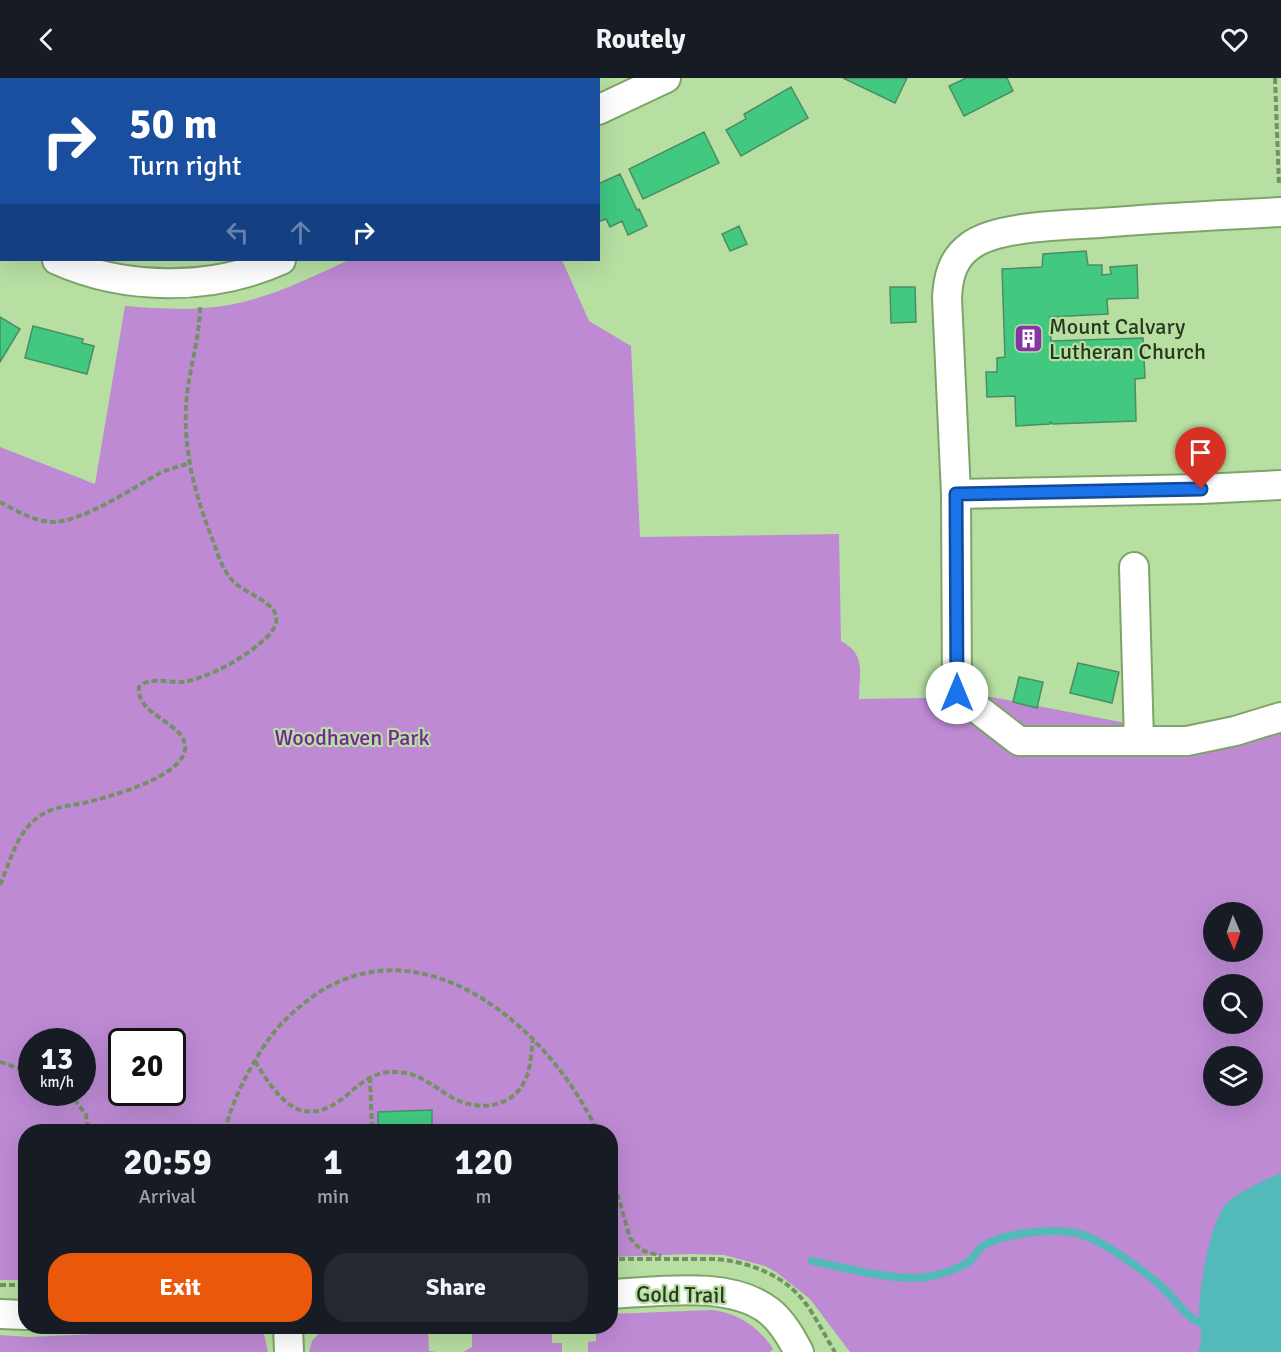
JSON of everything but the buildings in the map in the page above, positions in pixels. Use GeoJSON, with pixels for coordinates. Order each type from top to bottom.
{"type":"FeatureCollection","features":[{"type":"Feature","properties":{"kind":"street"},"geometry":{"type":"LineString","coordinates":[[600,109],[666,78]]}},
{"type":"Feature","properties":{"kind":"street"},"geometry":{"type":"LineString","coordinates":[[1281,212],[1041,227],[997,233],[971,245],[962,253],[950,272],[947,298],[956,494],[957,693],[1019,741],[1187,741],[1235,731],[1281,717]]}},
{"type":"Feature","properties":{"kind":"street"},"geometry":{"type":"LineString","coordinates":[[60,261],[98,274],[136,281],[168,283],[244,274],[278,261]]}},
{"type":"Feature","properties":{"kind":"street"},"geometry":{"type":"LineString","coordinates":[[956,494],[1281,485]]}},
{"type":"Feature","properties":{"kind":"street"},"geometry":{"type":"LineString","coordinates":[[1134,567],[1139,741]]}},
{"type":"Feature","properties":{"kind":"street","name":"Gold Trail"},"geometry":{"type":"LineString","coordinates":[[618,1294],[699,1291],[733,1294],[769,1311],[781,1323],[799,1352]]}},
{"type":"Feature","properties":{"kind":"street"},"geometry":{"type":"LineString","coordinates":[[0,1314],[18,1315]]}},
{"type":"Feature","properties":{"kind":"street"},"geometry":{"type":"LineString","coordinates":[[288,1334],[289,1352]]}},
{"type":"Feature","properties":{"kind":"path"},"geometry":{"type":"LineString","coordinates":[[1275,78],[1281,212]]}},
{"type":"Feature","properties":{"kind":"path"},"geometry":{"type":"LineString","coordinates":[[0,885],[14,850],[27,828],[43,814],[52,809],[90,801],[141,784],[172,769],[183,757],[185,749],[181,736],[147,709],[139,698],[139,687],[142,684],[152,681],[187,681],[212,673],[251,650],[268,636],[272,629],[275,616],[270,604],[232,581],[225,571],[202,514],[190,463],[186,405],[199,326],[198,281]]}},
{"type":"Feature","properties":{"kind":"path"},"geometry":{"type":"LineString","coordinates":[[0,502],[42,521],[68,520],[92,510],[162,472],[190,463]]}},
{"type":"Feature","properties":{"kind":"path"},"geometry":{"type":"LineString","coordinates":[[227,1124],[234,1101],[254,1061],[278,1025],[299,1006],[338,981],[372,972],[404,971],[434,977],[465,987],[509,1016],[561,1071],[593,1124]]}},
{"type":"Feature","properties":{"kind":"path"},"geometry":{"type":"LineString","coordinates":[[254,1061],[279,1096],[294,1109],[303,1111],[320,1111],[330,1108],[370,1077],[392,1072],[415,1074],[464,1103],[482,1106],[501,1104],[516,1094],[527,1076],[534,1041]]}},
{"type":"Feature","properties":{"kind":"path"},"geometry":{"type":"LineString","coordinates":[[0,1062],[18,1068]]}},
{"type":"Feature","properties":{"kind":"path"},"geometry":{"type":"LineString","coordinates":[[370,1077],[372,1124]]}},
{"type":"Feature","properties":{"kind":"path"},"geometry":{"type":"LineString","coordinates":[[79,1106],[86,1115],[87,1124]]}},
{"type":"Feature","properties":{"kind":"path"},"geometry":{"type":"LineString","coordinates":[[618,1195],[626,1226],[635,1245],[649,1254],[688,1257]]}},
{"type":"Feature","properties":{"kind":"path"},"geometry":{"type":"LineString","coordinates":[[0,1285],[18,1284]]}},
{"type":"Feature","properties":{"kind":"green space","name":"Woodhaven Park"},"geometry":{"type":"Polygon","coordinates":[[[347,261],[562,261],[589,321],[631,346],[640,537],[839,534],[841,641],[855,652],[858,659],[860,666],[859,699],[992,697],[1131,724],[1205,728],[1281,718],[1281,1352],[850,1352],[810,1299],[765,1266],[724,1255],[618,1257],[618,1124],[18,1124],[18,1280],[0,1280],[0,447],[95,484],[125,306],[204,308],[242,302],[279,291],[347,261]]]}},
{"type":"Feature","properties":{"kind":"green space"},"geometry":{"type":"Polygon","coordinates":[[[712,1310],[731,1314],[747,1322],[773,1349],[770,1352],[588,1352],[588,1342],[596,1341],[596,1334],[618,1334],[618,1314],[712,1310]]]}},
{"type":"Feature","properties":{"kind":"green space"},"geometry":{"type":"Polygon","coordinates":[[[97,1334],[264,1334],[268,1352],[0,1352],[0,1335],[29,1337],[97,1334]]]}},
{"type":"Feature","properties":{"kind":"green space"},"geometry":{"type":"Polygon","coordinates":[[[319,1334],[428,1334],[429,1351],[437,1352],[309,1352],[312,1341],[319,1334]]]}},
{"type":"Feature","properties":{"kind":"green space"},"geometry":{"type":"Polygon","coordinates":[[[472,1334],[552,1334],[552,1343],[562,1343],[562,1352],[463,1352],[472,1347],[472,1334]]]}},
{"type":"Feature","properties":{"kind":"water"},"geometry":{"type":"Polygon","coordinates":[[[1281,1173],[1281,1352],[1198,1352],[1201,1341],[1199,1307],[1202,1283],[1216,1222],[1233,1198],[1281,1173]]]}},
{"type":"Feature","properties":{"kind":"waterway"},"geometry":{"type":"LineString","coordinates":[[812,1261],[873,1274],[920,1278],[953,1270],[971,1260],[983,1246],[1003,1238],[1041,1231],[1076,1233],[1110,1248],[1135,1265],[1164,1289],[1189,1316],[1200,1323]]}},
{"type":"Feature","properties":{"kind":"place","name":"Mount Calvary Lutheran Church"},"geometry":{"type":"Point","coordinates":[1028,339]}},
{"type":"Feature","properties":{"kind":"route"},"geometry":{"type":"LineString","coordinates":[[957,693],[956,494],[1201,489]]}}]}
